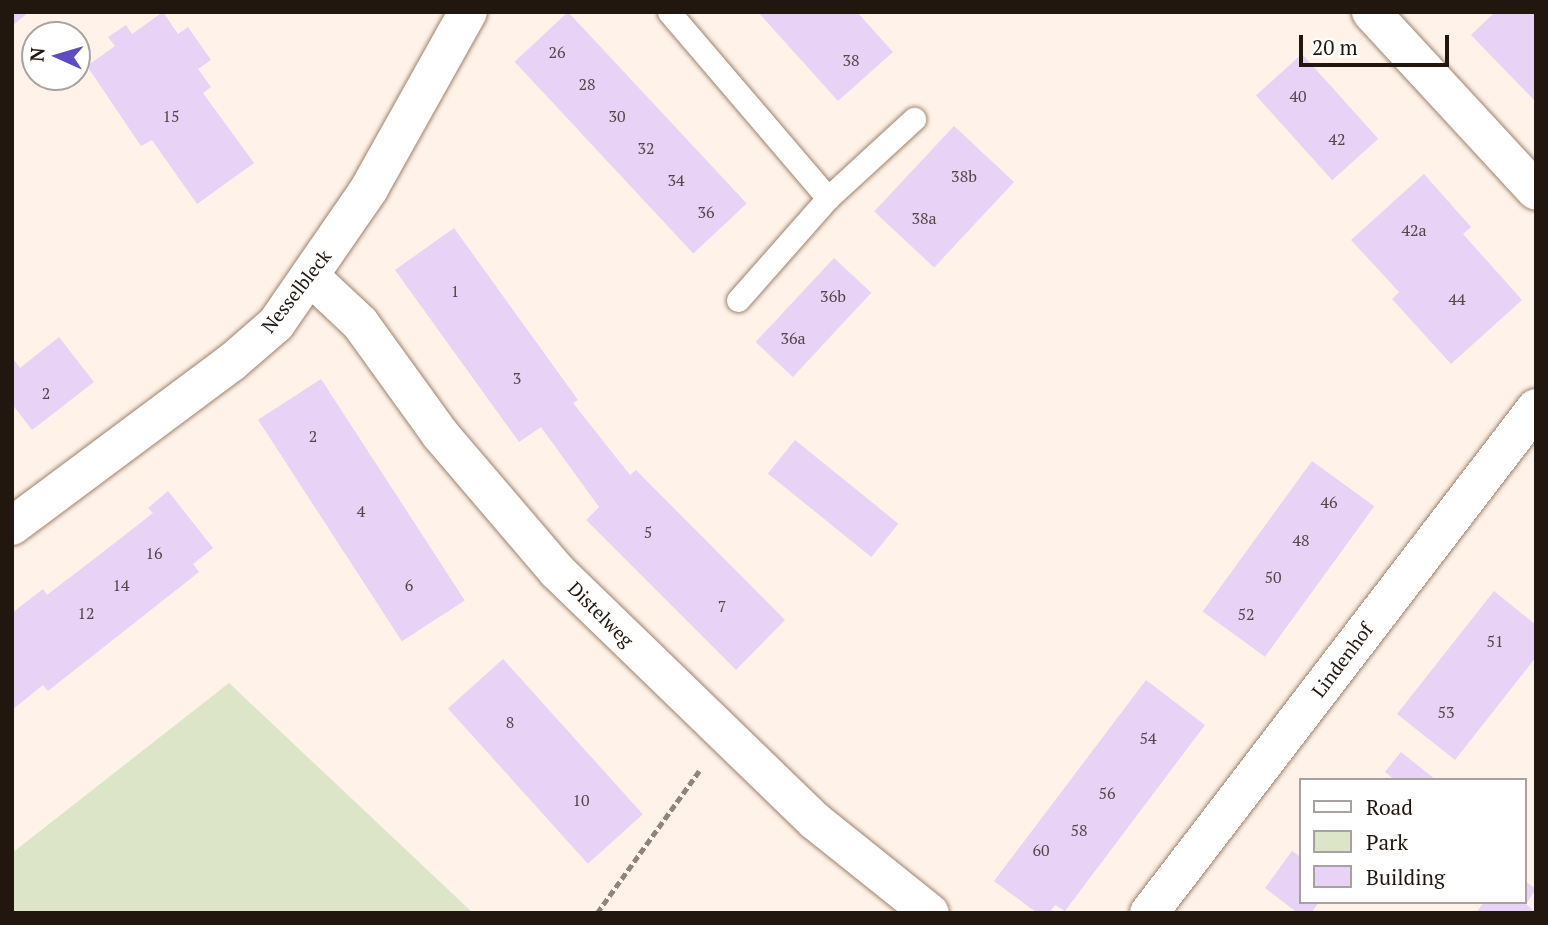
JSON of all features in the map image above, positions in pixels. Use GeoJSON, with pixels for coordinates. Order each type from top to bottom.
{"type":"FeatureCollection","features":[{"type":"Feature","properties":{"kind":"street","name":"Nesselbleck"},"geometry":{"type":"LineString","coordinates":[[12,525],[231,363],[276,324],[311,277],[369,189],[468,12]]}},
{"type":"Feature","properties":{"kind":"street"},"geometry":{"type":"LineString","coordinates":[[1371,12],[1536,191]]}},
{"type":"Feature","properties":{"kind":"street","name":"Distelweg"},"geometry":{"type":"LineString","coordinates":[[311,277],[360,323],[440,434],[557,571],[723,736],[815,821],[930,913]]}},
{"type":"Feature","properties":{"kind":"street","name":"Lindenhof"},"geometry":{"type":"LineString","coordinates":[[1149,913],[1536,408]]}},
{"type":"Feature","properties":{"kind":"lane"},"geometry":{"type":"LineString","coordinates":[[670,12],[828,198]]}},
{"type":"Feature","properties":{"kind":"lane"},"geometry":{"type":"LineString","coordinates":[[738,300],[828,198],[914,119]]}},
{"type":"Feature","properties":{"kind":"path"},"geometry":{"type":"LineString","coordinates":[[597,913],[723,736]]}},
{"type":"Feature","properties":{"kind":"green space"},"geometry":{"type":"Polygon","coordinates":[[[229,683],[473,913],[12,913],[12,853],[229,683]]]}},
{"type":"Feature","properties":{"kind":"building"},"geometry":{"type":"Polygon","coordinates":[[[12,12],[29,12],[12,26],[12,12]]]}},
{"type":"Feature","properties":{"kind":"building"},"geometry":{"type":"Polygon","coordinates":[[[163,12],[178,34],[188,27],[211,60],[198,69],[211,87],[203,93],[254,163],[197,204],[152,140],[141,146],[91,72],[91,63],[115,46],[108,37],[126,25],[132,34],[163,12]]]}},
{"type":"Feature","properties":{"kind":"building"},"geometry":{"type":"Polygon","coordinates":[[[568,12],[747,204],[693,253],[515,62],[568,12]]]}},
{"type":"Feature","properties":{"kind":"building"},"geometry":{"type":"Polygon","coordinates":[[[758,12],[857,12],[893,52],[838,101],[758,12]]]}},
{"type":"Feature","properties":{"kind":"building"},"geometry":{"type":"Polygon","coordinates":[[[1495,12],[1536,12],[1536,102],[1471,35],[1495,12]]]}},
{"type":"Feature","properties":{"kind":"building"},"geometry":{"type":"Polygon","coordinates":[[[1302,54],[1378,139],[1332,180],[1256,95],[1302,54]]]}},
{"type":"Feature","properties":{"kind":"building"},"geometry":{"type":"Polygon","coordinates":[[[954,126],[1014,182],[934,267],[874,212],[954,126]]]}},
{"type":"Feature","properties":{"kind":"building"},"geometry":{"type":"Polygon","coordinates":[[[1424,174],[1471,227],[1463,234],[1522,300],[1451,364],[1392,299],[1399,292],[1351,240],[1424,174]]]}},
{"type":"Feature","properties":{"kind":"building"},"geometry":{"type":"Polygon","coordinates":[[[454,228],[578,400],[573,403],[630,475],[636,470],[785,620],[736,670],[586,520],[599,507],[541,427],[519,442],[395,270],[454,228]]]}},
{"type":"Feature","properties":{"kind":"building"},"geometry":{"type":"Polygon","coordinates":[[[834,258],[871,293],[793,377],[756,342],[834,258]]]}},
{"type":"Feature","properties":{"kind":"building"},"geometry":{"type":"Polygon","coordinates":[[[59,337],[94,382],[32,430],[12,404],[12,357],[20,368],[59,337]]]}},
{"type":"Feature","properties":{"kind":"building"},"geometry":{"type":"Polygon","coordinates":[[[321,379],[465,600],[402,641],[258,420],[321,379]]]}},
{"type":"Feature","properties":{"kind":"building"},"geometry":{"type":"Polygon","coordinates":[[[795,440],[898,524],[871,557],[768,473],[795,440]]]}},
{"type":"Feature","properties":{"kind":"building"},"geometry":{"type":"Polygon","coordinates":[[[1312,461],[1374,506],[1265,657],[1203,611],[1312,461]]]}},
{"type":"Feature","properties":{"kind":"building"},"geometry":{"type":"Polygon","coordinates":[[[168,491],[213,548],[193,564],[199,572],[48,691],[43,685],[12,710],[12,613],[43,589],[47,595],[116,542],[153,513],[148,508],[168,491]]]}},
{"type":"Feature","properties":{"kind":"building"},"geometry":{"type":"Polygon","coordinates":[[[1494,591],[1536,625],[1536,657],[1455,760],[1397,714],[1494,591]]]}},
{"type":"Feature","properties":{"kind":"building"},"geometry":{"type":"Polygon","coordinates":[[[503,659],[643,814],[588,864],[448,709],[503,659]]]}},
{"type":"Feature","properties":{"kind":"building"},"geometry":{"type":"Polygon","coordinates":[[[1146,680],[1205,725],[1065,911],[1055,905],[1049,913],[1037,913],[994,881],[1146,680]]]}},
{"type":"Feature","properties":{"kind":"building"},"geometry":{"type":"Polygon","coordinates":[[[1401,752],[1434,778],[1392,778],[1385,772],[1401,752]]]}},
{"type":"Feature","properties":{"kind":"building"},"geometry":{"type":"Polygon","coordinates":[[[1292,851],[1300,856],[1300,904],[1318,904],[1311,913],[1298,913],[1265,888],[1292,851]]]}},
{"type":"Feature","properties":{"kind":"building"},"geometry":{"type":"Polygon","coordinates":[[[1527,882],[1536,889],[1527,902],[1527,882]]]}},
{"type":"Feature","properties":{"kind":"building"},"geometry":{"type":"Polygon","coordinates":[[[1483,904],[1526,904],[1536,913],[1476,913],[1483,904]]]}}]}
